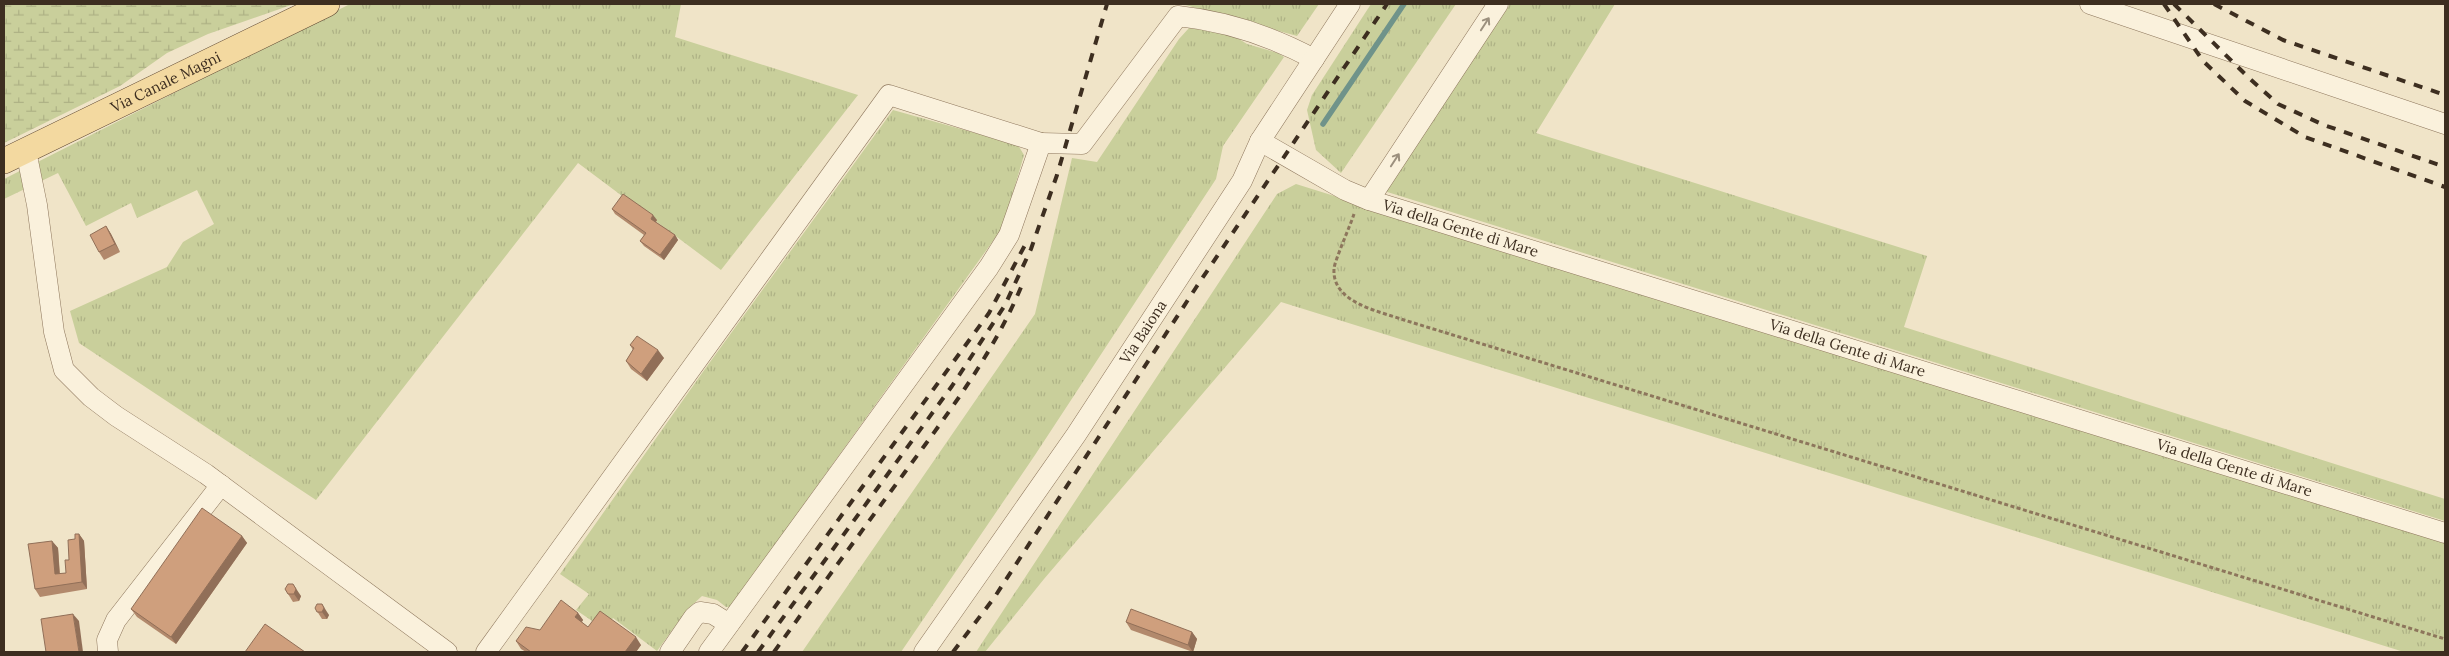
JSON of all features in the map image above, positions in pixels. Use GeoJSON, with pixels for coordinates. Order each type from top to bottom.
{"type":"FeatureCollection","features":[{"type":"Feature","properties":{"kind":"main road","name":"Via Canale Magni"},"geometry":{"type":"LineString","coordinates":[[4,162],[327,4]]}},
{"type":"Feature","properties":{"kind":"street","name":"Via Baiona"},"geometry":{"type":"LineString","coordinates":[[924,652],[1076,435],[1242,181],[1260,141],[1350,4]]}},
{"type":"Feature","properties":{"kind":"street"},"geometry":{"type":"LineString","coordinates":[[1364,199],[1498,4]]}},
{"type":"Feature","properties":{"kind":"street"},"geometry":{"type":"LineString","coordinates":[[2090,4],[2445,124]]}},
{"type":"Feature","properties":{"kind":"street"},"geometry":{"type":"LineString","coordinates":[[486,652],[889,95],[1040,143],[1082,144],[1178,16],[1208,20],[1289,46],[1314,60]]}},
{"type":"Feature","properties":{"kind":"street","name":"Via della Gente di Mare"},"geometry":{"type":"LineString","coordinates":[[1260,141],[1364,199],[2445,533]]}},
{"type":"Feature","properties":{"kind":"street"},"geometry":{"type":"LineString","coordinates":[[709,652],[999,251],[1009,235],[1040,143]]}},
{"type":"Feature","properties":{"kind":"street"},"geometry":{"type":"LineString","coordinates":[[26,151],[37,205],[54,332],[64,370],[91,397],[116,416],[221,485],[447,652]]}},
{"type":"Feature","properties":{"kind":"street"},"geometry":{"type":"LineString","coordinates":[[108,652],[107,640],[116,620],[221,485]]}},
{"type":"Feature","properties":{"kind":"street"},"geometry":{"type":"LineString","coordinates":[[670,652],[694,616],[700,612],[713,614],[729,624]]}},
{"type":"Feature","properties":{"kind":"path"},"geometry":{"type":"LineString","coordinates":[[1364,199],[1334,268],[1340,291],[1359,304],[1404,320],[1866,463],[2445,639]]}},
{"type":"Feature","properties":{"kind":"green space"},"geometry":{"type":"Polygon","coordinates":[[[4,4],[294,4],[208,34],[167,53],[120,86],[4,143],[4,4]]]}},
{"type":"Feature","properties":{"kind":"green space"},"geometry":{"type":"Polygon","coordinates":[[[350,4],[681,4],[675,37],[858,95],[721,270],[578,163],[316,500],[79,343],[70,311],[167,267],[183,242],[214,224],[197,190],[137,218],[131,203],[86,226],[58,173],[4,199],[4,179],[350,4]]]}},
{"type":"Feature","properties":{"kind":"green space"},"geometry":{"type":"Polygon","coordinates":[[[1182,4],[1319,4],[1297,36],[1182,4]]]}},
{"type":"Feature","properties":{"kind":"green space"},"geometry":{"type":"Polygon","coordinates":[[[1371,4],[1456,4],[1341,173],[1316,150],[1307,110],[1312,95],[1371,4]]]}},
{"type":"Feature","properties":{"kind":"green space"},"geometry":{"type":"Polygon","coordinates":[[[1510,4],[1615,4],[1536,133],[1927,256],[1904,327],[2445,499],[2445,521],[1384,191],[1510,4]]]}},
{"type":"Feature","properties":{"kind":"green space"},"geometry":{"type":"Polygon","coordinates":[[[1189,28],[1231,34],[1247,44],[1278,53],[1284,57],[1223,146],[1216,179],[1035,455],[901,652],[802,652],[1035,314],[1072,158],[1097,162],[1179,39],[1189,28]]]}},
{"type":"Feature","properties":{"kind":"green space"},"geometry":{"type":"Polygon","coordinates":[[[893,110],[1018,145],[1024,155],[1003,227],[809,497],[739,606],[726,607],[717,600],[702,596],[687,610],[657,651],[613,618],[604,629],[576,610],[589,594],[560,574],[705,369],[893,110]]]}},
{"type":"Feature","properties":{"kind":"green space"},"geometry":{"type":"Polygon","coordinates":[[[1296,184],[2445,543],[2445,652],[2404,652],[1281,302],[1044,579],[985,652],[976,652],[1277,194],[1296,184]]]}},
{"type":"Feature","properties":{"kind":"building"},"geometry":{"type":"Polygon","coordinates":[[[623,194],[653,215],[651,219],[675,235],[660,255],[640,241],[646,233],[612,209],[623,194]]]}},
{"type":"Feature","properties":{"kind":"building"},"geometry":{"type":"Polygon","coordinates":[[[106,226],[115,244],[99,252],[90,235],[106,226]]]}},
{"type":"Feature","properties":{"kind":"building"},"geometry":{"type":"Polygon","coordinates":[[[637,336],[658,350],[641,374],[626,361],[634,348],[630,345],[637,336]]]}},
{"type":"Feature","properties":{"kind":"building"},"geometry":{"type":"Polygon","coordinates":[[[202,508],[242,536],[171,637],[131,609],[202,508]]]}},
{"type":"Feature","properties":{"kind":"building"},"geometry":{"type":"Polygon","coordinates":[[[75,534],[79,534],[82,582],[35,589],[28,544],[52,541],[55,574],[66,573],[65,560],[69,560],[68,540],[75,539],[75,534]]]}},
{"type":"Feature","properties":{"kind":"building"},"geometry":{"type":"Polygon","coordinates":[[[288,584],[293,584],[296,589],[294,594],[288,594],[285,589],[288,584]]]}},
{"type":"Feature","properties":{"kind":"building"},"geometry":{"type":"Polygon","coordinates":[[[561,600],[578,613],[575,617],[588,627],[600,611],[636,637],[625,652],[531,652],[516,641],[526,627],[540,630],[561,600]]]}},
{"type":"Feature","properties":{"kind":"building"},"geometry":{"type":"Polygon","coordinates":[[[317,604],[322,604],[324,608],[322,612],[317,612],[315,608],[317,604]]]}},
{"type":"Feature","properties":{"kind":"building"},"geometry":{"type":"Polygon","coordinates":[[[1131,609],[1192,632],[1188,645],[1126,622],[1131,609]]]}},
{"type":"Feature","properties":{"kind":"building"},"geometry":{"type":"Polygon","coordinates":[[[73,614],[79,652],[46,652],[41,619],[73,614]]]}},
{"type":"Feature","properties":{"kind":"building"},"geometry":{"type":"Polygon","coordinates":[[[265,624],[305,652],[245,652],[265,624]]]}},
{"type":"Feature","properties":{"kind":"waterway"},"geometry":{"type":"LineString","coordinates":[[1323,124],[1404,4]]}},
{"type":"Feature","properties":{"kind":"railway"},"geometry":{"type":"LineString","coordinates":[[758,652],[952,386],[1005,305],[1031,249],[1057,175],[1107,4]]}},
{"type":"Feature","properties":{"kind":"railway"},"geometry":{"type":"LineString","coordinates":[[953,652],[994,598],[1197,286],[1387,4]]}},
{"type":"Feature","properties":{"kind":"railway"},"geometry":{"type":"LineString","coordinates":[[2164,4],[2203,61],[2245,101],[2305,137],[2445,187]]}},
{"type":"Feature","properties":{"kind":"railway"},"geometry":{"type":"LineString","coordinates":[[2174,4],[2278,104],[2324,125],[2445,167]]}},
{"type":"Feature","properties":{"kind":"railway"},"geometry":{"type":"LineString","coordinates":[[2214,4],[2283,40],[2445,95]]}},
{"type":"Feature","properties":{"kind":"railway"},"geometry":{"type":"LineString","coordinates":[[742,652],[989,313],[1025,245]]}},
{"type":"Feature","properties":{"kind":"railway"},"geometry":{"type":"LineString","coordinates":[[774,652],[939,426],[971,379],[1000,331],[1024,280]]}}]}
